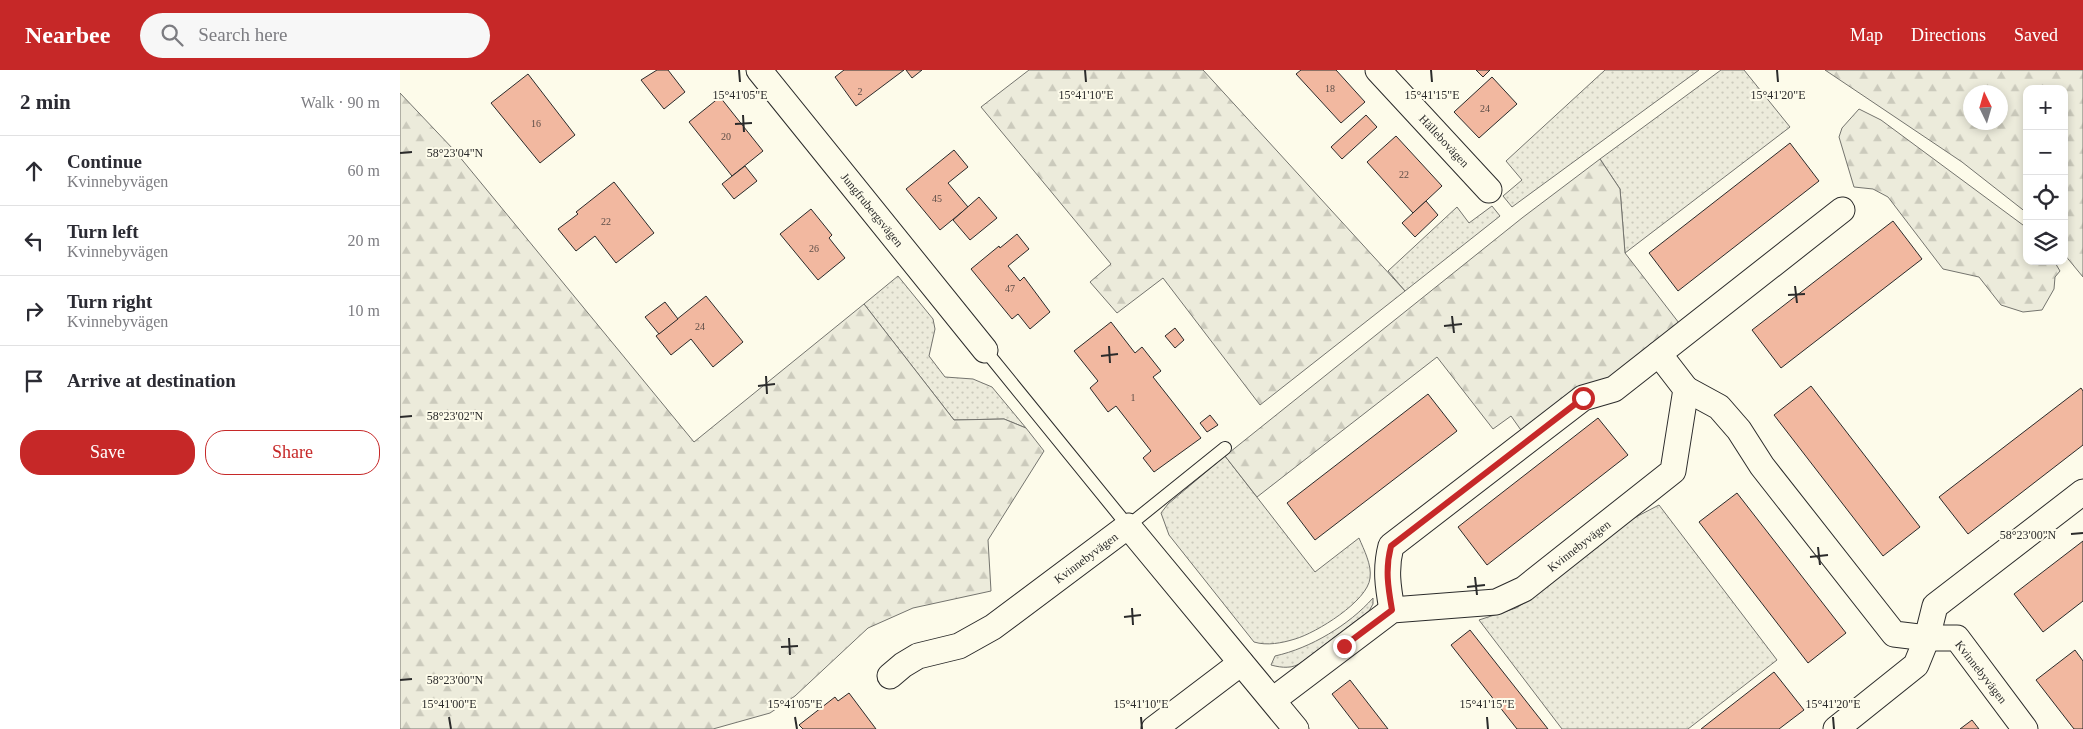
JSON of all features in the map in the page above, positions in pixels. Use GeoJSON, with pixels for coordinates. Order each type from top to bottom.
{"type":"FeatureCollection","features":[{"type":"Feature","properties":{"kind":"street","name":"Hällebovägen"},"geometry":{"type":"LineString","coordinates":[[1378,70],[1489,190]]}},
{"type":"Feature","properties":{"kind":"street","name":"Jungfrubergsvägen"},"geometry":{"type":"LineString","coordinates":[[770,74],[985,350]]}},
{"type":"Feature","properties":{"kind":"street"},"geometry":{"type":"LineString","coordinates":[[1273,700],[1392,610],[1387,581],[1387,562],[1391,546],[1583,398],[1614,389],[1842,210]]}},
{"type":"Feature","properties":{"kind":"street","name":"Kvinnebyvägen"},"geometry":{"type":"LineString","coordinates":[[1660,354],[1686,389],[1719,407],[1739,430],[1762,466],[1894,634],[1927,638],[1956,638],[2025,729]]}},
{"type":"Feature","properties":{"kind":"street","name":"Kvinnebyvägen"},"geometry":{"type":"LineString","coordinates":[[1392,610],[1496,602],[1524,589],[1674,471],[1686,389]]}},
{"type":"Feature","properties":{"kind":"street"},"geometry":{"type":"LineString","coordinates":[[1836,729],[1916,665],[1927,638],[1935,606],[2083,492]]}},
{"type":"Feature","properties":{"kind":"street","name":"Kvinnebyvägen"},"geometry":{"type":"LineString","coordinates":[[890,676],[918,656],[959,646],[993,627],[1128,526],[1296,729]]}},
{"type":"Feature","properties":{"kind":"street"},"geometry":{"type":"LineString","coordinates":[[1154,729],[1240,663]]}},
{"type":"Feature","properties":{"kind":"street"},"geometry":{"type":"LineString","coordinates":[[1187,704],[1187,729]]}},
{"type":"Feature","properties":{"kind":"lane"},"geometry":{"type":"LineString","coordinates":[[985,350],[1128,526],[1225,448]]}},
{"type":"Feature","properties":{"kind":"green space"},"geometry":{"type":"Polygon","coordinates":[[[1029,70],[1203,70],[1405,291],[1260,405],[1163,278],[1117,313],[1090,282],[1111,264],[981,107],[1029,70]]]}},
{"type":"Feature","properties":{"kind":"green space"},"geometry":{"type":"Polygon","coordinates":[[[1605,70],[1699,70],[1512,207],[1503,196],[1522,180],[1506,161],[1605,70]]]}},
{"type":"Feature","properties":{"kind":"green space"},"geometry":{"type":"Polygon","coordinates":[[[1721,70],[1744,70],[1790,127],[1625,253],[1620,189],[1600,159],[1721,70]]]}},
{"type":"Feature","properties":{"kind":"green space"},"geometry":{"type":"Polygon","coordinates":[[[1825,70],[2083,70],[2083,277],[2068,259],[2068,85],[2023,85],[2023,210],[1962,162],[1825,70]]]}},
{"type":"Feature","properties":{"kind":"green space"},"geometry":{"type":"Polygon","coordinates":[[[400,93],[454,150],[694,442],[864,304],[954,420],[1004,419],[1026,428],[1044,451],[988,540],[991,591],[913,608],[868,628],[795,696],[770,713],[713,729],[400,729],[400,93]]]}},
{"type":"Feature","properties":{"kind":"green space"},"geometry":{"type":"Polygon","coordinates":[[[1859,109],[1881,120],[2023,225],[2023,265],[2056,265],[2060,271],[2055,277],[2054,289],[2042,310],[2023,312],[2001,305],[1979,277],[1943,269],[1888,197],[1873,189],[1854,187],[1839,137],[1842,128],[1859,109]]]}},
{"type":"Feature","properties":{"kind":"green space"},"geometry":{"type":"Polygon","coordinates":[[[1600,159],[1620,189],[1625,253],[1679,323],[1607,380],[1523,433],[1511,416],[1493,429],[1437,357],[1257,497],[1225,456],[1522,218],[1600,159]]]}},
{"type":"Feature","properties":{"kind":"green space"},"geometry":{"type":"Polygon","coordinates":[[[1492,206],[1500,216],[1405,291],[1388,271],[1457,207],[1469,223],[1492,206]]]}},
{"type":"Feature","properties":{"kind":"green space"},"geometry":{"type":"Polygon","coordinates":[[[898,276],[933,319],[935,329],[929,356],[945,377],[973,379],[992,387],[1026,428],[1004,419],[954,420],[864,304],[898,276]]]}},
{"type":"Feature","properties":{"kind":"green space"},"geometry":{"type":"Polygon","coordinates":[[[1225,456],[1315,572],[1359,538],[1370,568],[1370,578],[1367,587],[1351,606],[1340,615],[1304,636],[1274,644],[1254,642],[1169,535],[1161,513],[1168,504],[1225,456]]]}},
{"type":"Feature","properties":{"kind":"green space"},"geometry":{"type":"Polygon","coordinates":[[[1659,505],[1777,660],[1688,729],[1562,729],[1479,620],[1516,608],[1532,598],[1634,518],[1659,505]]]}},
{"type":"Feature","properties":{"kind":"green space"},"geometry":{"type":"Polygon","coordinates":[[[1373,598],[1373,604],[1369,611],[1302,662],[1295,666],[1287,667],[1271,665],[1275,656],[1316,641],[1341,626],[1373,598]]]}},
{"type":"Feature","properties":{"kind":"building"},"geometry":{"type":"Polygon","coordinates":[[[657,70],[668,70],[685,92],[664,109],[641,80],[657,70]]]}},
{"type":"Feature","properties":{"kind":"building"},"geometry":{"type":"Polygon","coordinates":[[[844,70],[904,70],[856,106],[835,77],[844,70]]]}},
{"type":"Feature","properties":{"kind":"building"},"geometry":{"type":"Polygon","coordinates":[[[906,70],[922,70],[912,78],[906,70]]]}},
{"type":"Feature","properties":{"kind":"building"},"geometry":{"type":"Polygon","coordinates":[[[1301,70],[1336,70],[1365,102],[1341,123],[1296,74],[1301,70]]]}},
{"type":"Feature","properties":{"kind":"building"},"geometry":{"type":"Polygon","coordinates":[[[1476,70],[1490,70],[1483,77],[1476,70]]]}},
{"type":"Feature","properties":{"kind":"building"},"geometry":{"type":"Polygon","coordinates":[[[528,74],[575,135],[540,163],[491,103],[528,74]]]}},
{"type":"Feature","properties":{"kind":"building"},"geometry":{"type":"Polygon","coordinates":[[[1492,77],[1517,104],[1479,138],[1454,112],[1492,77]]]}},
{"type":"Feature","properties":{"kind":"building"},"geometry":{"type":"Polygon","coordinates":[[[720,97],[763,151],[732,176],[689,122],[720,97]]]}},
{"type":"Feature","properties":{"kind":"building"},"geometry":{"type":"Polygon","coordinates":[[[1366,115],[1377,127],[1342,159],[1331,147],[1366,115]]]}},
{"type":"Feature","properties":{"kind":"building"},"geometry":{"type":"Polygon","coordinates":[[[1396,136],[1442,186],[1413,213],[1367,162],[1396,136]]]}},
{"type":"Feature","properties":{"kind":"building"},"geometry":{"type":"Polygon","coordinates":[[[1790,143],[1819,181],[1678,291],[1649,253],[1790,143]]]}},
{"type":"Feature","properties":{"kind":"building"},"geometry":{"type":"Polygon","coordinates":[[[954,150],[968,167],[948,183],[968,207],[940,230],[906,189],[954,150]]]}},
{"type":"Feature","properties":{"kind":"building"},"geometry":{"type":"Polygon","coordinates":[[[745,166],[757,181],[734,199],[722,184],[745,166]]]}},
{"type":"Feature","properties":{"kind":"building"},"geometry":{"type":"Polygon","coordinates":[[[614,182],[654,233],[616,263],[595,236],[576,251],[558,229],[614,182]]]}},
{"type":"Feature","properties":{"kind":"building"},"geometry":{"type":"Polygon","coordinates":[[[979,197],[997,218],[970,240],[953,220],[979,197]]]}},
{"type":"Feature","properties":{"kind":"building"},"geometry":{"type":"Polygon","coordinates":[[[1426,201],[1438,215],[1415,237],[1402,223],[1426,201]]]}},
{"type":"Feature","properties":{"kind":"building"},"geometry":{"type":"Polygon","coordinates":[[[811,209],[832,235],[829,238],[845,258],[818,280],[780,234],[811,209]]]}},
{"type":"Feature","properties":{"kind":"building"},"geometry":{"type":"Polygon","coordinates":[[[1893,221],[1922,259],[1781,368],[1752,330],[1893,221]]]}},
{"type":"Feature","properties":{"kind":"building"},"geometry":{"type":"Polygon","coordinates":[[[1017,234],[1029,249],[1008,266],[1020,281],[1024,277],[1050,312],[1030,329],[1018,314],[1012,319],[971,269],[1017,234]]]}},
{"type":"Feature","properties":{"kind":"building"},"geometry":{"type":"Polygon","coordinates":[[[706,296],[743,342],[713,367],[691,339],[671,355],[656,336],[706,296]]]}},
{"type":"Feature","properties":{"kind":"building"},"geometry":{"type":"Polygon","coordinates":[[[665,302],[678,319],[659,334],[645,317],[665,302]]]}},
{"type":"Feature","properties":{"kind":"building"},"geometry":{"type":"Polygon","coordinates":[[[1111,322],[1135,353],[1142,347],[1161,371],[1153,377],[1201,438],[1154,472],[1143,458],[1151,451],[1116,406],[1108,412],[1090,388],[1098,381],[1074,351],[1111,322]]]}},
{"type":"Feature","properties":{"kind":"building"},"geometry":{"type":"Polygon","coordinates":[[[1175,328],[1184,340],[1175,348],[1165,336],[1175,328]]]}},
{"type":"Feature","properties":{"kind":"building"},"geometry":{"type":"Polygon","coordinates":[[[1811,386],[1920,527],[1883,556],[1774,415],[1811,386]]]}},
{"type":"Feature","properties":{"kind":"building"},"geometry":{"type":"Polygon","coordinates":[[[2081,388],[2083,391],[2083,445],[1968,534],[1939,497],[2081,388]]]}},
{"type":"Feature","properties":{"kind":"building"},"geometry":{"type":"Polygon","coordinates":[[[1428,394],[1457,431],[1315,540],[1287,503],[1428,394]]]}},
{"type":"Feature","properties":{"kind":"building"},"geometry":{"type":"Polygon","coordinates":[[[1210,415],[1218,425],[1207,432],[1200,423],[1210,415]]]}},
{"type":"Feature","properties":{"kind":"building"},"geometry":{"type":"Polygon","coordinates":[[[1598,418],[1628,455],[1487,565],[1458,527],[1598,418]]]}},
{"type":"Feature","properties":{"kind":"building"},"geometry":{"type":"Polygon","coordinates":[[[1737,493],[1846,633],[1808,663],[1699,522],[1737,493]]]}},
{"type":"Feature","properties":{"kind":"building"},"geometry":{"type":"Polygon","coordinates":[[[2083,541],[2083,601],[2043,632],[2014,594],[2083,541]]]}},
{"type":"Feature","properties":{"kind":"building"},"geometry":{"type":"Polygon","coordinates":[[[1470,630],[1548,729],[1517,729],[1451,645],[1470,630]]]}},
{"type":"Feature","properties":{"kind":"building"},"geometry":{"type":"Polygon","coordinates":[[[2075,650],[2083,661],[2083,729],[2074,729],[2036,680],[2075,650]]]}},
{"type":"Feature","properties":{"kind":"building"},"geometry":{"type":"Polygon","coordinates":[[[1774,672],[1804,710],[1779,729],[1701,729],[1774,672]]]}},
{"type":"Feature","properties":{"kind":"building"},"geometry":{"type":"Polygon","coordinates":[[[1350,680],[1388,729],[1359,729],[1332,694],[1350,680]]]}},
{"type":"Feature","properties":{"kind":"building"},"geometry":{"type":"Polygon","coordinates":[[[849,693],[876,729],[803,729],[799,725],[835,697],[838,701],[849,693]]]}},
{"type":"Feature","properties":{"kind":"building"},"geometry":{"type":"Polygon","coordinates":[[[1972,720],[1979,729],[1960,729],[1972,720]]]}},
{"type":"Feature","properties":{"kind":"route"},"geometry":{"type":"LineString","coordinates":[[1344,646],[1392,610],[1387,581],[1387,562],[1391,546],[1583,398]]}}]}
